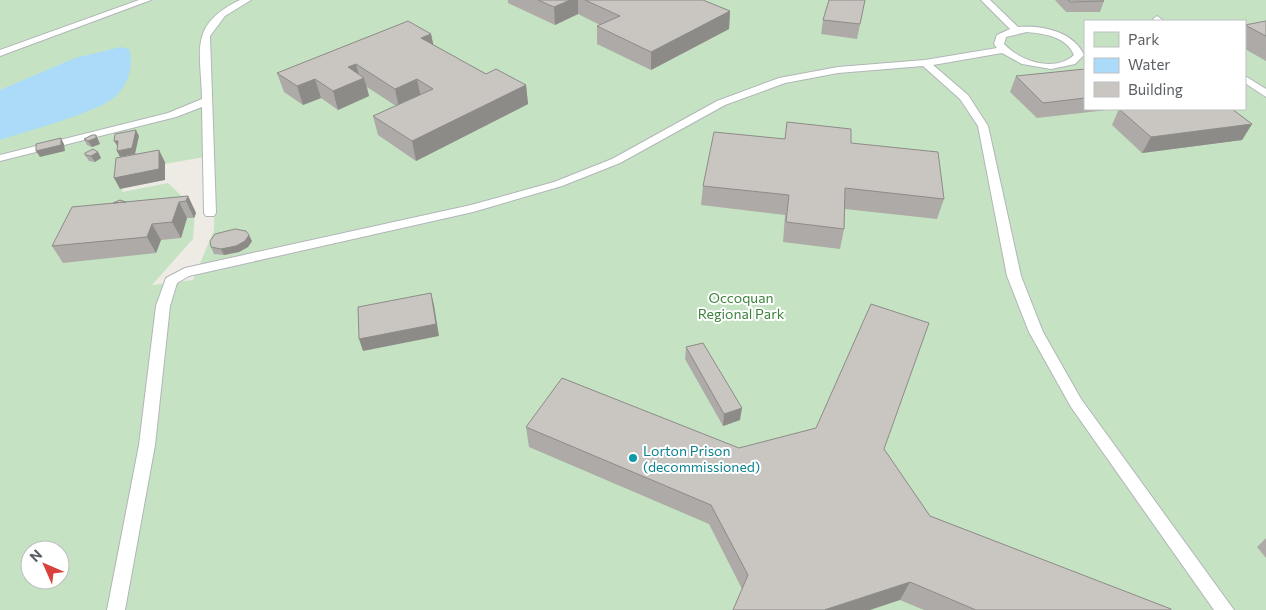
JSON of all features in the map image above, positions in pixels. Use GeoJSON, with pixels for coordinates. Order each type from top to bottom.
{"type":"FeatureCollection","features":[{"type":"Feature","properties":{"kind":"lane"},"geometry":{"type":"LineString","coordinates":[[0,53],[147,0]]}},
{"type":"Feature","properties":{"kind":"lane"},"geometry":{"type":"LineString","coordinates":[[210,213],[205,36],[212,22],[226,10],[247,0]]}},
{"type":"Feature","properties":{"kind":"lane"},"geometry":{"type":"LineString","coordinates":[[985,0],[1016,30]]}},
{"type":"Feature","properties":{"kind":"lane"},"geometry":{"type":"LineString","coordinates":[[1073,44],[1079,55],[1075,60],[1058,66],[1032,64],[1010,55],[1002,50],[999,44],[1002,35],[1016,30],[1040,31],[1053,34],[1073,44],[1084,43]]}},
{"type":"Feature","properties":{"kind":"lane"},"geometry":{"type":"LineString","coordinates":[[116,610],[147,445],[163,306],[170,281],[185,272],[473,208],[558,184],[616,161],[720,103],[783,80],[838,70],[925,63],[1002,50]]}},
{"type":"Feature","properties":{"kind":"lane"},"geometry":{"type":"LineString","coordinates":[[925,63],[964,96],[983,126],[1014,276],[1036,332],[1076,403],[1225,610]]}},
{"type":"Feature","properties":{"kind":"lane"},"geometry":{"type":"LineString","coordinates":[[1246,80],[1266,94]]}},
{"type":"Feature","properties":{"kind":"lane"},"geometry":{"type":"LineString","coordinates":[[0,158],[172,115],[207,101]]}},
{"type":"Feature","properties":{"kind":"green space","name":"Occoquan Regional Park"},"geometry":{"type":"Polygon","coordinates":[[[0,0],[1266,0],[1266,610],[0,610],[0,0]],[[215,155],[127,171],[122,192],[168,183],[195,209],[193,239],[152,285],[193,280],[214,230],[215,155]]]}},
{"type":"Feature","properties":{"kind":"water"},"geometry":{"type":"Polygon","coordinates":[[[121,47],[129,49],[131,67],[127,80],[116,96],[95,108],[44,127],[0,140],[0,90],[75,58],[121,47]]]}},
{"type":"Feature","properties":{"kind":"building"},"geometry":{"type":"Polygon","coordinates":[[[538,0],[570,0],[554,7],[538,0]]]}},
{"type":"Feature","properties":{"kind":"building"},"geometry":{"type":"Polygon","coordinates":[[[585,0],[703,0],[730,11],[651,52],[597,26],[620,16],[585,0]]]}},
{"type":"Feature","properties":{"kind":"building"},"geometry":{"type":"Polygon","coordinates":[[[829,0],[865,0],[860,24],[823,20],[829,0]]]}},
{"type":"Feature","properties":{"kind":"building"},"geometry":{"type":"Polygon","coordinates":[[[1068,0],[1103,0],[1104,1],[1070,2],[1068,0]]]}},
{"type":"Feature","properties":{"kind":"building"},"geometry":{"type":"Polygon","coordinates":[[[408,21],[431,34],[421,38],[486,74],[496,69],[526,85],[412,141],[373,116],[433,89],[417,79],[395,89],[356,64],[348,67],[364,78],[333,91],[315,79],[297,86],[277,73],[408,21]]]}},
{"type":"Feature","properties":{"kind":"building"},"geometry":{"type":"Polygon","coordinates":[[[1266,21],[1266,36],[1246,26],[1266,21]]]}},
{"type":"Feature","properties":{"kind":"building"},"geometry":{"type":"Polygon","coordinates":[[[1084,69],[1084,98],[1043,103],[1016,76],[1084,69]]]}},
{"type":"Feature","properties":{"kind":"building"},"geometry":{"type":"Polygon","coordinates":[[[1120,110],[1233,110],[1252,124],[1151,137],[1120,110]]]}},
{"type":"Feature","properties":{"kind":"building"},"geometry":{"type":"Polygon","coordinates":[[[787,122],[851,129],[851,143],[938,152],[944,199],[845,188],[844,229],[786,222],[789,195],[703,186],[714,132],[785,139],[787,122]]]}},
{"type":"Feature","properties":{"kind":"building"},"geometry":{"type":"Polygon","coordinates":[[[136,130],[132,148],[117,151],[118,141],[114,141],[115,134],[136,130]]]}},
{"type":"Feature","properties":{"kind":"building"},"geometry":{"type":"Polygon","coordinates":[[[96,135],[96,138],[88,141],[84,139],[96,135]]]}},
{"type":"Feature","properties":{"kind":"building"},"geometry":{"type":"Polygon","coordinates":[[[61,138],[61,145],[36,151],[36,144],[61,138]]]}},
{"type":"Feature","properties":{"kind":"building"},"geometry":{"type":"Polygon","coordinates":[[[93,149],[98,152],[91,156],[85,155],[85,153],[93,149]]]}},
{"type":"Feature","properties":{"kind":"building"},"geometry":{"type":"Polygon","coordinates":[[[159,150],[159,169],[114,178],[116,158],[159,150]]]}},
{"type":"Feature","properties":{"kind":"building"},"geometry":{"type":"Polygon","coordinates":[[[188,196],[186,201],[179,202],[172,222],[152,224],[147,237],[52,246],[72,207],[188,196]]]}},
{"type":"Feature","properties":{"kind":"building"},"geometry":{"type":"Polygon","coordinates":[[[120,200],[126,202],[113,203],[120,200]]]}},
{"type":"Feature","properties":{"kind":"building"},"geometry":{"type":"Polygon","coordinates":[[[235,229],[246,231],[249,235],[245,241],[236,246],[221,249],[211,247],[210,241],[215,234],[235,229]]]}},
{"type":"Feature","properties":{"kind":"building"},"geometry":{"type":"Polygon","coordinates":[[[431,293],[436,324],[359,339],[358,307],[431,293]]]}},
{"type":"Feature","properties":{"kind":"building","name":"Lorton Prison (decommissioned)"},"geometry":{"type":"Polygon","coordinates":[[[871,304],[929,323],[884,449],[930,516],[1171,610],[976,610],[910,582],[824,610],[733,610],[748,575],[711,505],[526,427],[562,378],[739,448],[816,428],[871,304]]]}},
{"type":"Feature","properties":{"kind":"building"},"geometry":{"type":"Polygon","coordinates":[[[703,343],[742,408],[724,414],[686,347],[703,343]]]}},
{"type":"Feature","properties":{"kind":"place","name":"Lorton Prison (decommissioned)"},"geometry":{"type":"Point","coordinates":[633,458]}}]}
